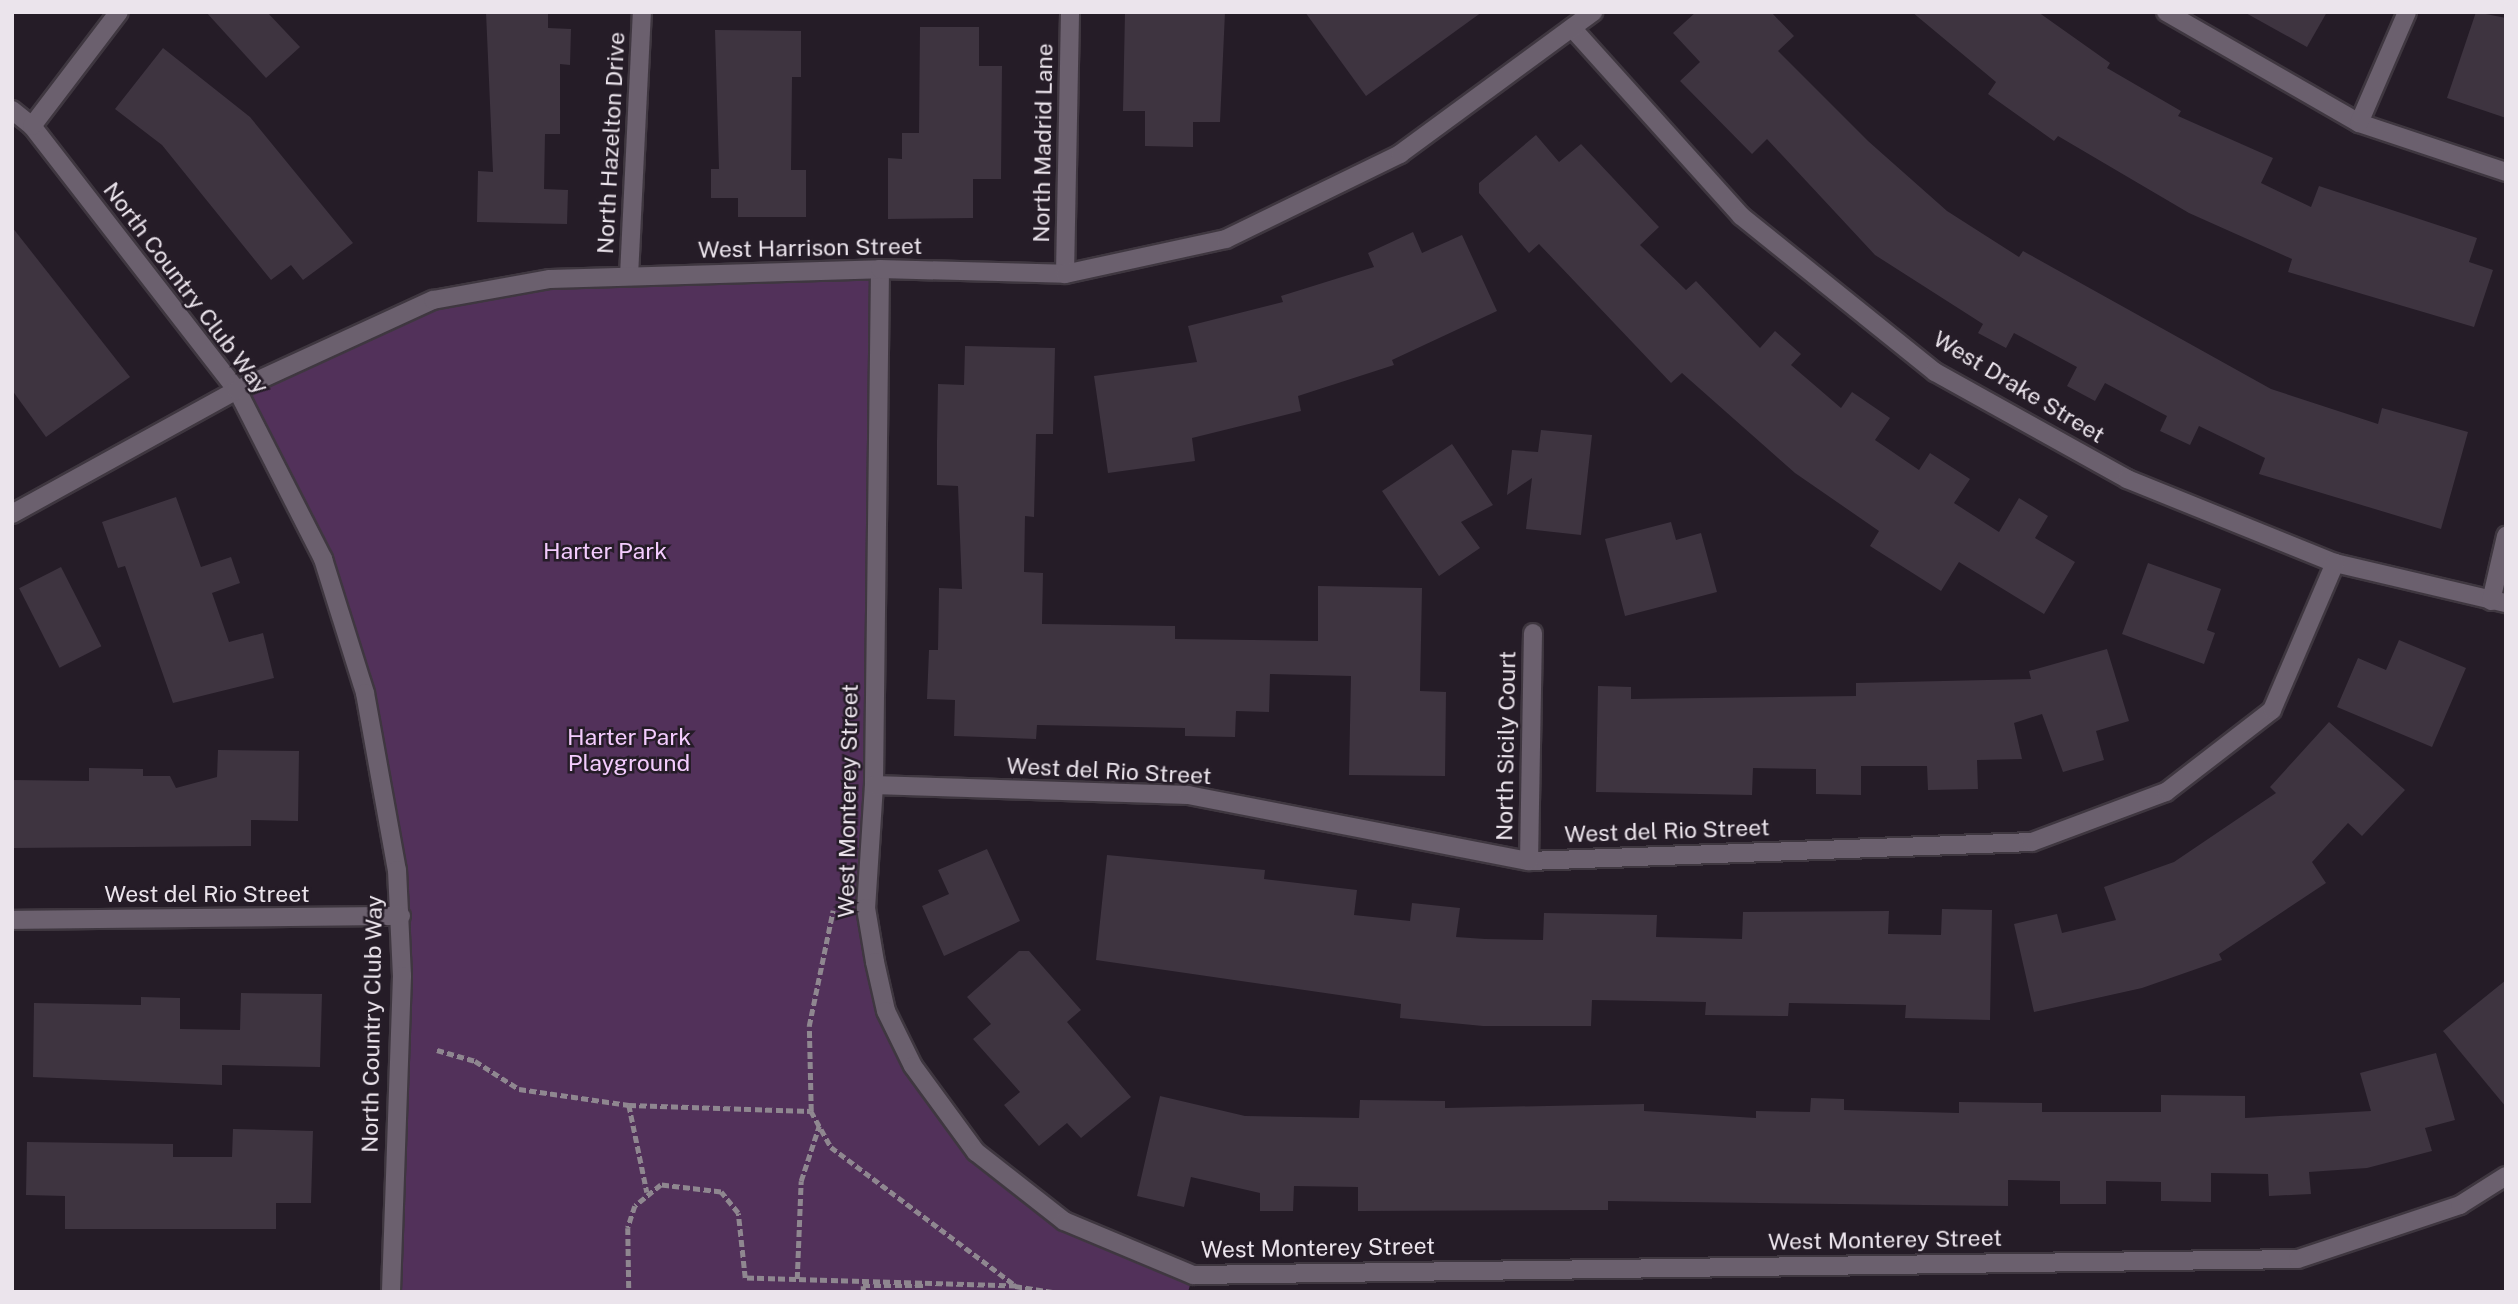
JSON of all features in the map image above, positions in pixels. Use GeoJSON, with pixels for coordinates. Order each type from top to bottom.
{"type":"FeatureCollection","features":[{"type":"Feature","properties":{"kind":"street"},"geometry":{"type":"LineString","coordinates":[[33,125],[119,12]]}},
{"type":"Feature","properties":{"kind":"street","name":"North Hazelton Drive"},"geometry":{"type":"LineString","coordinates":[[629,276],[642,12]]}},
{"type":"Feature","properties":{"kind":"street","name":"North Madrid Lane"},"geometry":{"type":"LineString","coordinates":[[1065,274],[1070,12]]}},
{"type":"Feature","properties":{"kind":"street","name":"West Harrison Street"},"geometry":{"type":"LineString","coordinates":[[12,514],[237,390],[433,300],[550,279],[880,269],[1065,274],[1226,239],[1400,154],[1592,12]]}},
{"type":"Feature","properties":{"kind":"street"},"geometry":{"type":"LineString","coordinates":[[2166,12],[2358,122],[2506,173]]}},
{"type":"Feature","properties":{"kind":"street"},"geometry":{"type":"LineString","coordinates":[[2358,122],[2407,12]]}},
{"type":"Feature","properties":{"kind":"street","name":"West Drake Street"},"geometry":{"type":"LineString","coordinates":[[1572,28],[1741,216],[1936,372],[2127,479],[2335,563],[2498,602]]}},
{"type":"Feature","properties":{"kind":"street","name":"North Country Club Way"},"geometry":{"type":"LineString","coordinates":[[12,110],[33,125],[237,390],[323,559],[365,692],[392,823],[401,916],[391,1292]]}},
{"type":"Feature","properties":{"kind":"street","name":"West Monterey Street"},"geometry":{"type":"LineString","coordinates":[[880,269],[874,785],[866,908],[886,1011],[914,1066],[976,1152],[1064,1221],[1192,1275],[2298,1259],[2460,1205],[2506,1176]]}},
{"type":"Feature","properties":{"kind":"street"},"geometry":{"type":"LineString","coordinates":[[2498,602],[2506,536]]}},
{"type":"Feature","properties":{"kind":"street","name":"West del Rio Street"},"geometry":{"type":"LineString","coordinates":[[874,785],[1188,795],[1529,861],[2032,842],[2166,792],[2272,710],[2335,563]]}},
{"type":"Feature","properties":{"kind":"street","name":"North Sicily Court"},"geometry":{"type":"LineString","coordinates":[[1529,861],[1533,632]]}},
{"type":"Feature","properties":{"kind":"street","name":"West del Rio Street"},"geometry":{"type":"LineString","coordinates":[[12,920],[401,916]]}},
{"type":"Feature","properties":{"kind":"path"},"geometry":{"type":"LineString","coordinates":[[833,910],[809,1026],[811,1111],[831,1147],[874,1183],[1016,1286]]}},
{"type":"Feature","properties":{"kind":"path"},"geometry":{"type":"LineString","coordinates":[[437,1050],[475,1061],[519,1089],[629,1105],[811,1111]]}},
{"type":"Feature","properties":{"kind":"path"},"geometry":{"type":"LineString","coordinates":[[629,1105],[647,1192],[628,1228],[629,1292]]}},
{"type":"Feature","properties":{"kind":"path"},"geometry":{"type":"LineString","coordinates":[[797,1279],[801,1181],[819,1126]]}},
{"type":"Feature","properties":{"kind":"path"},"geometry":{"type":"LineString","coordinates":[[647,1192],[672,1185],[721,1192],[738,1213],[745,1278],[1016,1286],[1052,1292]]}},
{"type":"Feature","properties":{"kind":"path"},"geometry":{"type":"LineString","coordinates":[[863,1292],[863,1286],[1016,1286]]}},
{"type":"Feature","properties":{"kind":"green space","name":"Harter Park"},"geometry":{"type":"Polygon","coordinates":[[[880,269],[866,908],[886,1011],[976,1152],[1064,1221],[1193,1275],[1188,1292],[391,1292],[402,976],[392,823],[323,560],[237,390],[433,300],[550,279],[880,269]]]}},
{"type":"Feature","properties":{"kind":"building"},"geometry":{"type":"Polygon","coordinates":[[[206,12],[267,12],[300,47],[266,78],[206,12]]]}},
{"type":"Feature","properties":{"kind":"building"},"geometry":{"type":"Polygon","coordinates":[[[486,12],[548,14],[548,28],[571,29],[570,65],[560,64],[560,134],[545,134],[544,189],[568,190],[567,224],[477,222],[478,171],[493,172],[486,12]]]}},
{"type":"Feature","properties":{"kind":"building"},"geometry":{"type":"Polygon","coordinates":[[[1125,12],[1225,12],[1220,122],[1193,122],[1193,147],[1145,146],[1145,111],[1123,111],[1125,12]]]}},
{"type":"Feature","properties":{"kind":"building"},"geometry":{"type":"Polygon","coordinates":[[[1305,12],[1482,12],[1366,96],[1305,12]]]}},
{"type":"Feature","properties":{"kind":"building"},"geometry":{"type":"Polygon","coordinates":[[[1696,12],[1771,12],[1794,36],[1778,51],[1868,141],[1947,211],[2019,257],[2023,251],[2271,389],[2378,424],[2382,408],[2468,432],[2441,529],[2259,474],[2265,458],[2199,426],[2190,445],[2160,431],[2167,416],[2105,383],[2095,401],[2067,386],[2077,367],[2014,333],[2006,348],[1978,333],[1983,324],[1875,255],[1767,139],[1752,154],[1680,81],[1700,62],[1673,33],[1696,12]]]}},
{"type":"Feature","properties":{"kind":"building"},"geometry":{"type":"Polygon","coordinates":[[[1912,12],[2038,12],[2110,63],[2107,68],[2181,111],[2178,116],[2273,158],[2261,183],[2311,207],[2319,186],[2477,238],[2469,262],[2493,270],[2474,327],[2288,272],[2292,259],[2189,213],[2058,136],[2054,141],[1988,94],[1996,82],[1912,12]]]}},
{"type":"Feature","properties":{"kind":"building"},"geometry":{"type":"Polygon","coordinates":[[[2244,12],[2327,12],[2307,47],[2244,12]]]}},
{"type":"Feature","properties":{"kind":"building"},"geometry":{"type":"Polygon","coordinates":[[[2476,12],[2506,18],[2506,118],[2447,98],[2476,12]]]}},
{"type":"Feature","properties":{"kind":"building"},"geometry":{"type":"Polygon","coordinates":[[[920,27],[979,27],[979,66],[1002,66],[1001,179],[973,179],[973,218],[888,219],[888,158],[902,159],[902,133],[919,133],[920,27]]]}},
{"type":"Feature","properties":{"kind":"building"},"geometry":{"type":"Polygon","coordinates":[[[715,30],[801,31],[801,77],[792,77],[791,170],[806,170],[806,217],[738,217],[738,198],[711,198],[711,169],[719,169],[715,30]]]}},
{"type":"Feature","properties":{"kind":"building"},"geometry":{"type":"Polygon","coordinates":[[[163,48],[250,117],[353,243],[303,280],[291,265],[271,280],[162,145],[115,109],[163,48]]]}},
{"type":"Feature","properties":{"kind":"building"},"geometry":{"type":"Polygon","coordinates":[[[1536,135],[1559,162],[1581,144],[1659,227],[1640,245],[1686,290],[1696,281],[1760,348],[1775,331],[1801,354],[1791,365],[1841,408],[1852,392],[1890,418],[1875,440],[1919,470],[1930,453],[1970,479],[1954,503],[1999,532],[2019,498],[2048,516],[2035,538],[2075,562],[2044,614],[1959,562],[1941,591],[1870,546],[1879,531],[1795,473],[1682,373],[1671,383],[1539,244],[1529,253],[1479,193],[1479,183],[1536,135]]]}},
{"type":"Feature","properties":{"kind":"building"},"geometry":{"type":"Polygon","coordinates":[[[12,227],[130,377],[46,437],[12,390],[12,227]]]}},
{"type":"Feature","properties":{"kind":"building"},"geometry":{"type":"Polygon","coordinates":[[[1413,232],[1422,253],[1462,235],[1497,311],[1392,360],[1394,365],[1298,396],[1301,411],[1192,438],[1195,461],[1108,473],[1094,376],[1197,362],[1188,326],[1283,302],[1281,296],[1374,267],[1368,253],[1413,232]]]}},
{"type":"Feature","properties":{"kind":"building"},"geometry":{"type":"Polygon","coordinates":[[[965,346],[1055,348],[1053,434],[1036,434],[1034,517],[1025,516],[1024,572],[1043,573],[1042,624],[1175,626],[1175,639],[1318,641],[1318,586],[1422,588],[1420,691],[1446,692],[1445,776],[1349,775],[1351,676],[1270,674],[1269,712],[1236,711],[1235,737],[1185,736],[1185,728],[1037,725],[1036,739],[954,736],[955,700],[927,699],[929,650],[938,650],[939,588],[962,589],[958,486],[937,485],[937,442],[938,384],[964,385],[965,346]]]}},
{"type":"Feature","properties":{"kind":"building"},"geometry":{"type":"Polygon","coordinates":[[[1541,430],[1592,435],[1581,535],[1526,529],[1532,478],[1507,495],[1512,450],[1538,452],[1541,430]]]}},
{"type":"Feature","properties":{"kind":"building"},"geometry":{"type":"Polygon","coordinates":[[[1452,444],[1493,505],[1461,522],[1480,548],[1439,576],[1382,491],[1452,444]]]}},
{"type":"Feature","properties":{"kind":"building"},"geometry":{"type":"Polygon","coordinates":[[[176,497],[201,567],[231,557],[240,583],[212,593],[229,642],[263,633],[274,678],[173,703],[125,566],[118,568],[102,522],[176,497]]]}},
{"type":"Feature","properties":{"kind":"building"},"geometry":{"type":"Polygon","coordinates":[[[1671,522],[1676,540],[1701,533],[1717,592],[1625,616],[1605,539],[1671,522]]]}},
{"type":"Feature","properties":{"kind":"building"},"geometry":{"type":"Polygon","coordinates":[[[2148,563],[2221,589],[2207,630],[2215,633],[2204,664],[2122,634],[2148,563]]]}},
{"type":"Feature","properties":{"kind":"building"},"geometry":{"type":"Polygon","coordinates":[[[61,567],[101,646],[60,668],[19,588],[61,567]]]}},
{"type":"Feature","properties":{"kind":"building"},"geometry":{"type":"Polygon","coordinates":[[[2399,640],[2466,668],[2432,747],[2337,707],[2358,658],[2386,670],[2399,640]]]}},
{"type":"Feature","properties":{"kind":"building"},"geometry":{"type":"Polygon","coordinates":[[[2107,649],[2129,721],[2096,731],[2104,760],[2063,772],[2042,714],[2014,723],[2022,759],[1977,760],[1978,789],[1928,790],[1927,766],[1861,766],[1861,795],[1816,794],[1816,769],[1753,768],[1752,795],[1596,792],[1598,686],[1631,687],[1631,699],[1856,696],[1856,683],[2031,679],[2029,671],[2107,649]]]}},
{"type":"Feature","properties":{"kind":"building"},"geometry":{"type":"Polygon","coordinates":[[[2329,722],[2405,790],[2362,836],[2348,823],[2312,862],[2326,883],[2219,954],[2222,960],[2142,988],[2034,1012],[2014,924],[2057,914],[2062,933],[2116,920],[2104,887],[2174,862],[2276,793],[2270,787],[2329,722]]]}},
{"type":"Feature","properties":{"kind":"building"},"geometry":{"type":"Polygon","coordinates":[[[218,750],[299,751],[298,821],[251,820],[251,846],[12,848],[12,780],[89,781],[89,768],[143,769],[143,776],[170,776],[176,788],[217,777],[218,750]]]}},
{"type":"Feature","properties":{"kind":"building"},"geometry":{"type":"Polygon","coordinates":[[[987,849],[1020,921],[944,956],[922,906],[949,894],[938,870],[987,849]]]}},
{"type":"Feature","properties":{"kind":"building"},"geometry":{"type":"Polygon","coordinates":[[[1107,855],[1265,870],[1264,879],[1357,890],[1354,915],[1410,921],[1412,903],[1460,908],[1456,937],[1485,939],[1543,940],[1544,913],[1657,915],[1656,937],[1742,939],[1743,912],[1889,911],[1888,934],[1941,935],[1942,909],[1992,910],[1990,1020],[1905,1018],[1906,1005],[1789,1003],[1788,1016],[1705,1015],[1706,1002],[1592,1000],[1591,1026],[1483,1026],[1400,1018],[1401,1004],[1096,960],[1107,855]]]}},
{"type":"Feature","properties":{"kind":"building"},"geometry":{"type":"Polygon","coordinates":[[[1019,951],[1029,951],[1081,1010],[1067,1022],[1131,1097],[1081,1138],[1067,1123],[1039,1146],[1004,1105],[1020,1092],[973,1039],[991,1024],[967,997],[1019,951]]]}},
{"type":"Feature","properties":{"kind":"building"},"geometry":{"type":"Polygon","coordinates":[[[2506,980],[2506,1107],[2443,1031],[2506,980]]]}},
{"type":"Feature","properties":{"kind":"building"},"geometry":{"type":"Polygon","coordinates":[[[241,993],[322,994],[320,1067],[222,1065],[222,1085],[33,1077],[34,1003],[141,1005],[141,997],[180,998],[180,1029],[240,1030],[241,993]]]}},
{"type":"Feature","properties":{"kind":"building"},"geometry":{"type":"Polygon","coordinates":[[[2436,1053],[2455,1120],[2425,1128],[2432,1151],[2367,1168],[2309,1172],[2311,1194],[2269,1196],[2268,1174],[2211,1173],[2211,1202],[2161,1201],[2161,1182],[2106,1181],[2106,1204],[2060,1204],[2060,1181],[2008,1180],[2008,1206],[1608,1201],[1608,1210],[1358,1211],[1358,1187],[1294,1186],[1293,1211],[1260,1211],[1260,1193],[1191,1177],[1184,1207],[1137,1196],[1160,1096],[1245,1116],[1359,1118],[1360,1100],[1445,1101],[1445,1108],[1644,1104],[1644,1111],[1756,1118],[1756,1111],[1810,1112],[1811,1098],[1844,1099],[1844,1110],[1959,1113],[1959,1102],[2042,1103],[2042,1112],[2161,1112],[2161,1095],[2245,1096],[2245,1118],[2371,1111],[2360,1073],[2436,1053]]]}},
{"type":"Feature","properties":{"kind":"building"},"geometry":{"type":"Polygon","coordinates":[[[233,1129],[313,1131],[311,1203],[276,1203],[276,1229],[65,1229],[65,1196],[26,1195],[27,1142],[173,1144],[173,1157],[232,1157],[233,1129]]]}},
{"type":"Feature","properties":{"kind":"park label","name":"Harter Park Playground"},"geometry":{"type":"Point","coordinates":[629,750]}}]}
